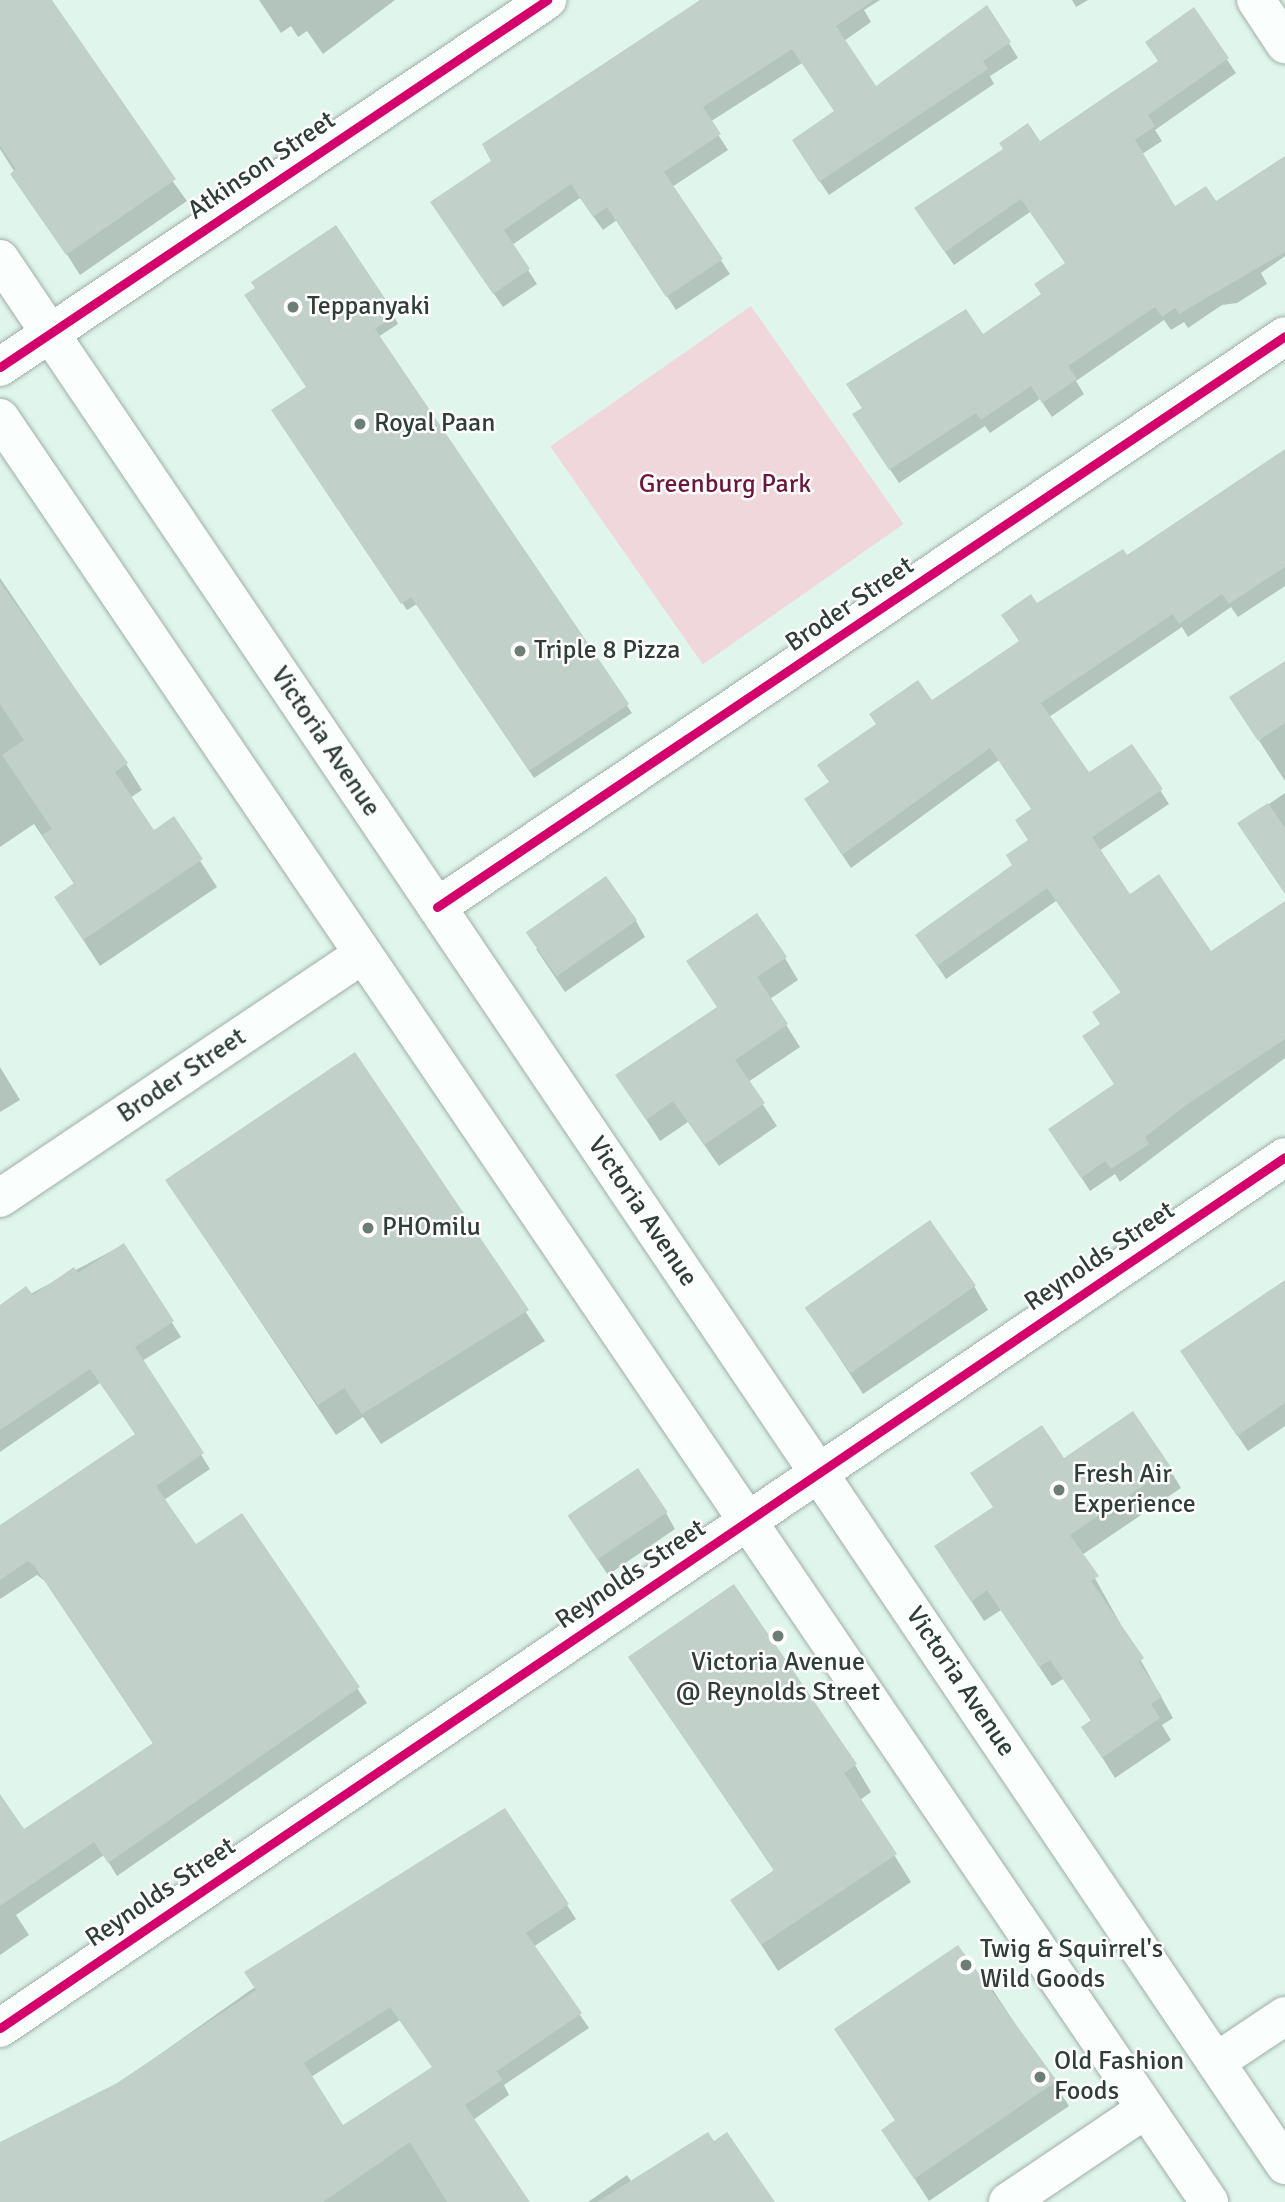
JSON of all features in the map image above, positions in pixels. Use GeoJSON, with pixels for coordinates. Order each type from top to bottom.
{"type":"FeatureCollection","features":[{"type":"Feature","properties":{"kind":"main road","name":"Atkinson Street"},"geometry":{"type":"LineString","coordinates":[[0,367],[547,0]]}},
{"type":"Feature","properties":{"kind":"main road"},"geometry":{"type":"LineString","coordinates":[[1256,0],[1285,44]]}},
{"type":"Feature","properties":{"kind":"main road","name":"Victoria Avenue"},"geometry":{"type":"LineString","coordinates":[[0,259],[1285,2165]]}},
{"type":"Feature","properties":{"kind":"main road","name":"Broder Street"},"geometry":{"type":"LineString","coordinates":[[437,907],[1285,336]]}},
{"type":"Feature","properties":{"kind":"main road"},"geometry":{"type":"LineString","coordinates":[[0,418],[1209,2202]]}},
{"type":"Feature","properties":{"kind":"main road","name":"Broder Street"},"geometry":{"type":"LineString","coordinates":[[0,1198],[363,954]]}},
{"type":"Feature","properties":{"kind":"main road","name":"Reynolds Street"},"geometry":{"type":"LineString","coordinates":[[0,2028],[1285,1157]]}},
{"type":"Feature","properties":{"kind":"main road"},"geometry":{"type":"LineString","coordinates":[[1216,2062],[1285,2015]]}},
{"type":"Feature","properties":{"kind":"main road"},"geometry":{"type":"LineString","coordinates":[[1008,2202],[1146,2109]]}},
{"type":"Feature","properties":{"kind":"green space","name":"Greenburg Park"},"geometry":{"type":"Polygon","coordinates":[[[751,306],[904,524],[703,664],[550,447],[751,306]]]}},
{"type":"Feature","properties":{"kind":"building"},"geometry":{"type":"Polygon","coordinates":[[[0,0],[52,0],[176,179],[66,255],[10,174],[16,169],[0,146],[0,0]]]}},
{"type":"Feature","properties":{"kind":"building"},"geometry":{"type":"Polygon","coordinates":[[[700,0],[874,0],[836,26],[876,86],[987,5],[1011,42],[983,61],[988,69],[819,182],[792,140],[834,111],[792,49],[703,107],[721,134],[664,172],[723,259],[666,297],[607,207],[593,217],[571,184],[504,230],[530,269],[493,294],[430,202],[491,161],[482,144],[700,0]]]}},
{"type":"Feature","properties":{"kind":"building"},"geometry":{"type":"Polygon","coordinates":[[[1194,7],[1229,58],[1148,115],[1155,126],[1135,140],[1175,206],[1206,186],[1216,201],[1285,156],[1285,252],[1179,314],[1175,308],[1162,317],[1155,307],[1068,366],[1077,379],[1042,403],[1031,386],[981,420],[976,413],[889,470],[852,414],[862,408],[846,384],[966,309],[983,334],[1041,294],[1034,284],[1065,263],[1021,199],[945,252],[914,208],[1003,149],[999,143],[1028,123],[1040,141],[1158,61],[1145,42],[1194,7]]]}},
{"type":"Feature","properties":{"kind":"building"},"geometry":{"type":"Polygon","coordinates":[[[336,225],[396,315],[375,329],[629,704],[529,771],[411,597],[401,604],[271,410],[306,387],[244,295],[255,288],[251,282],[336,225]]]}},
{"type":"Feature","properties":{"kind":"building"},"geometry":{"type":"Polygon","coordinates":[[[1285,449],[1285,567],[1229,604],[1222,594],[1179,624],[1173,614],[1041,703],[1089,772],[1132,744],[1163,789],[1092,837],[1130,894],[1159,874],[1211,951],[1285,901],[1285,1039],[1185,1106],[1145,1137],[1149,1144],[1111,1169],[1105,1161],[1081,1178],[1048,1129],[1114,1084],[1082,1036],[1100,1024],[1092,1012],[1121,992],[1047,888],[937,966],[915,935],[1012,865],[1006,855],[1028,840],[1015,820],[1031,809],[990,748],[842,855],[804,799],[829,782],[817,765],[876,724],[869,714],[918,680],[932,700],[1019,641],[1001,615],[1031,594],[1037,603],[1123,549],[1127,555],[1285,449]]]}},
{"type":"Feature","properties":{"kind":"building"},"geometry":{"type":"Polygon","coordinates":[[[0,582],[128,763],[115,772],[154,830],[174,816],[203,859],[83,940],[54,897],[74,883],[42,835],[52,829],[2,755],[24,740],[0,704],[0,582]]]}},
{"type":"Feature","properties":{"kind":"building"},"geometry":{"type":"Polygon","coordinates":[[[1285,661],[1285,723],[1258,741],[1229,697],[1285,661]]]}},
{"type":"Feature","properties":{"kind":"building"},"geometry":{"type":"Polygon","coordinates":[[[1268,803],[1285,828],[1285,894],[1237,823],[1268,803]]]}},
{"type":"Feature","properties":{"kind":"building"},"geometry":{"type":"Polygon","coordinates":[[[606,876],[637,920],[557,976],[526,932],[606,876]]]}},
{"type":"Feature","properties":{"kind":"building"},"geometry":{"type":"Polygon","coordinates":[[[757,913],[787,957],[757,977],[788,1024],[735,1060],[765,1103],[704,1145],[673,1101],[646,1120],[615,1075],[717,1007],[686,961],[757,913]]]}},
{"type":"Feature","properties":{"kind":"building"},"geometry":{"type":"Polygon","coordinates":[[[355,1052],[529,1310],[362,1414],[344,1388],[318,1405],[165,1180],[355,1052]]]}},
{"type":"Feature","properties":{"kind":"building"},"geometry":{"type":"Polygon","coordinates":[[[930,1220],[976,1286],[851,1373],[805,1308],[930,1220]]]}},
{"type":"Feature","properties":{"kind":"building"},"geometry":{"type":"Polygon","coordinates":[[[124,1243],[174,1321],[135,1347],[204,1453],[156,1486],[196,1544],[242,1513],[360,1687],[108,1863],[94,1842],[0,1906],[0,1794],[24,1829],[153,1743],[35,1567],[28,1561],[0,1580],[0,1525],[135,1434],[90,1369],[0,1430],[0,1305],[26,1286],[33,1295],[74,1267],[78,1273],[124,1243]]]}},
{"type":"Feature","properties":{"kind":"building"},"geometry":{"type":"Polygon","coordinates":[[[1285,1280],[1285,1403],[1237,1436],[1180,1351],[1285,1280]]]}},
{"type":"Feature","properties":{"kind":"building"},"geometry":{"type":"Polygon","coordinates":[[[1133,1411],[1171,1467],[1070,1535],[1099,1576],[1091,1581],[1144,1658],[1139,1662],[1162,1697],[1151,1704],[1160,1718],[1102,1758],[1081,1727],[1091,1720],[1050,1660],[1039,1667],[987,1590],[971,1602],[934,1546],[993,1507],[970,1473],[1042,1425],[1064,1458],[1133,1411]]]}},
{"type":"Feature","properties":{"kind":"building"},"geometry":{"type":"Polygon","coordinates":[[[638,1468],[668,1512],[597,1559],[568,1516],[638,1468]]]}},
{"type":"Feature","properties":{"kind":"building"},"geometry":{"type":"Polygon","coordinates":[[[734,1584],[857,1764],[844,1773],[897,1854],[761,1945],[730,1900],[774,1870],[628,1657],[734,1584]]]}},
{"type":"Feature","properties":{"kind":"building"},"geometry":{"type":"Polygon","coordinates":[[[505,1808],[569,1904],[526,1933],[582,2013],[497,2071],[502,2080],[465,2105],[530,2202],[447,2202],[410,2142],[323,2202],[0,2202],[0,2142],[117,2083],[256,1990],[244,1972],[505,1808]],[[390,2007],[304,2063],[343,2125],[432,2067],[390,2007]]]}},
{"type":"Feature","properties":{"kind":"building"},"geometry":{"type":"Polygon","coordinates":[[[958,1945],[1057,2081],[914,2179],[881,2130],[895,2120],[834,2029],[958,1945]]]}},
{"type":"Feature","properties":{"kind":"building"},"geometry":{"type":"Polygon","coordinates":[[[708,2132],[714,2141],[727,2132],[775,2202],[597,2202],[708,2132]]]}},
{"type":"Feature","properties":{"kind":"cycle path"},"geometry":{"type":"LineString","coordinates":[[0,367],[547,0]]}},
{"type":"Feature","properties":{"kind":"cycle path"},"geometry":{"type":"LineString","coordinates":[[437,907],[1285,336]]}},
{"type":"Feature","properties":{"kind":"cycle path"},"geometry":{"type":"LineString","coordinates":[[0,2028],[1285,1157]]}},
{"type":"Feature","properties":{"kind":"place","name":"Teppanyaki"},"geometry":{"type":"Point","coordinates":[293,307]}},
{"type":"Feature","properties":{"kind":"place","name":"Royal Paan"},"geometry":{"type":"Point","coordinates":[360,424]}},
{"type":"Feature","properties":{"kind":"place","name":"Triple 8 Pizza"},"geometry":{"type":"Point","coordinates":[520,651]}},
{"type":"Feature","properties":{"kind":"place","name":"PHOmilu"},"geometry":{"type":"Point","coordinates":[368,1228]}},
{"type":"Feature","properties":{"kind":"place","name":"Fresh Air Experience"},"geometry":{"type":"Point","coordinates":[1059,1490]}},
{"type":"Feature","properties":{"kind":"place","name":"Victoria Avenue @ Reynolds Street"},"geometry":{"type":"Point","coordinates":[778,1636]}},
{"type":"Feature","properties":{"kind":"place","name":"Twig & Squirrel's Wild Goods"},"geometry":{"type":"Point","coordinates":[966,1965]}},
{"type":"Feature","properties":{"kind":"place","name":"Old Fashion Foods"},"geometry":{"type":"Point","coordinates":[1040,2077]}}]}
